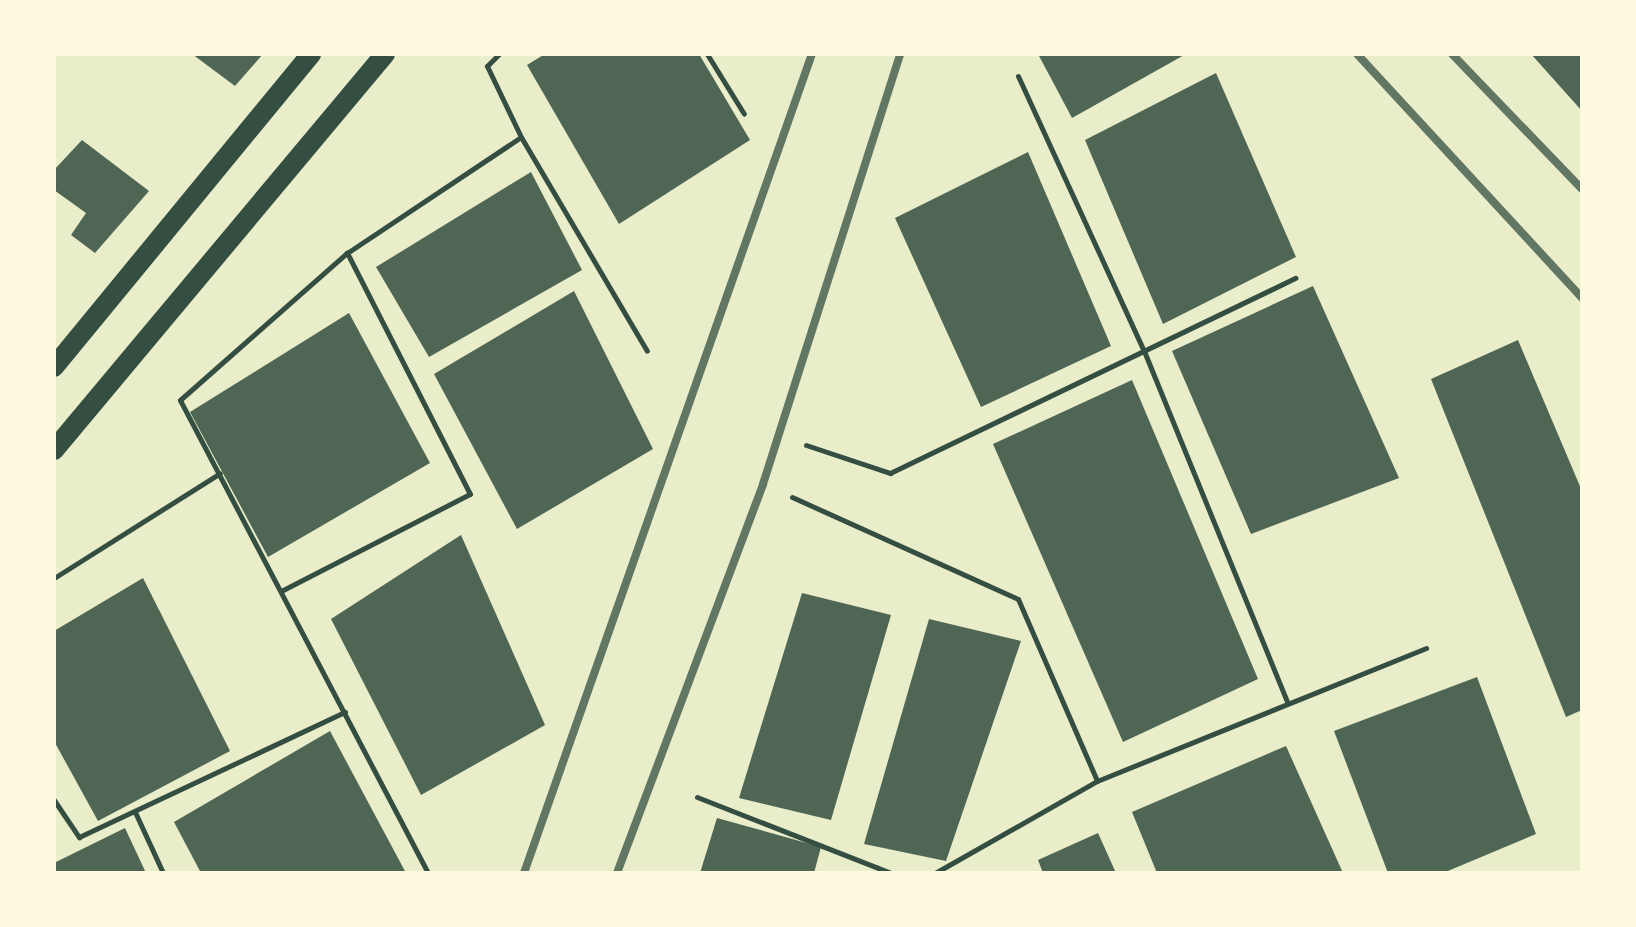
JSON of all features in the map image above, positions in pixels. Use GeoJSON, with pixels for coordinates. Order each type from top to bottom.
{"type":"FeatureCollection","features":[{"type":"Feature","properties":{"kind":"main road"},"geometry":{"type":"LineString","coordinates":[[54,367],[311,54]]}},
{"type":"Feature","properties":{"kind":"main road"},"geometry":{"type":"LineString","coordinates":[[54,450],[385,54]]}},
{"type":"Feature","properties":{"kind":"street"},"geometry":{"type":"LineString","coordinates":[[524,873],[812,54]]}},
{"type":"Feature","properties":{"kind":"street"},"geometry":{"type":"LineString","coordinates":[[617,873],[763,484],[776,435],[900,54]]}},
{"type":"Feature","properties":{"kind":"street"},"geometry":{"type":"LineString","coordinates":[[1357,54],[1582,298]]}},
{"type":"Feature","properties":{"kind":"street"},"geometry":{"type":"LineString","coordinates":[[1452,54],[1582,189]]}},
{"type":"Feature","properties":{"kind":"path"},"geometry":{"type":"LineString","coordinates":[[499,54],[487,66],[521,137],[647,351]]}},
{"type":"Feature","properties":{"kind":"path"},"geometry":{"type":"LineString","coordinates":[[707,54],[744,114]]}},
{"type":"Feature","properties":{"kind":"path"},"geometry":{"type":"LineString","coordinates":[[1018,76],[1144,351],[1288,703]]}},
{"type":"Feature","properties":{"kind":"path"},"geometry":{"type":"LineString","coordinates":[[428,873],[283,590],[180,400],[347,253],[521,137]]}},
{"type":"Feature","properties":{"kind":"path"},"geometry":{"type":"LineString","coordinates":[[283,590],[470,494],[347,253]]}},
{"type":"Feature","properties":{"kind":"path"},"geometry":{"type":"LineString","coordinates":[[776,435],[890,473],[1296,278]]}},
{"type":"Feature","properties":{"kind":"path"},"geometry":{"type":"LineString","coordinates":[[54,578],[220,473]]}},
{"type":"Feature","properties":{"kind":"path"},"geometry":{"type":"LineString","coordinates":[[763,484],[1018,599],[1097,781]]}},
{"type":"Feature","properties":{"kind":"path"},"geometry":{"type":"LineString","coordinates":[[935,873],[1097,781],[1426,648]]}},
{"type":"Feature","properties":{"kind":"path"},"geometry":{"type":"LineString","coordinates":[[54,800],[79,837],[345,712]]}},
{"type":"Feature","properties":{"kind":"path"},"geometry":{"type":"LineString","coordinates":[[697,797],[891,873]]}},
{"type":"Feature","properties":{"kind":"path"},"geometry":{"type":"LineString","coordinates":[[135,812],[163,873]]}},
{"type":"Feature","properties":{"kind":"building"},"geometry":{"type":"Polygon","coordinates":[[[192,54],[263,54],[235,86],[192,54]]]}},
{"type":"Feature","properties":{"kind":"building"},"geometry":{"type":"Polygon","coordinates":[[[545,54],[699,54],[750,140],[619,224],[527,65],[545,54]]]}},
{"type":"Feature","properties":{"kind":"building"},"geometry":{"type":"Polygon","coordinates":[[[1038,54],[1186,54],[1072,118],[1038,54]]]}},
{"type":"Feature","properties":{"kind":"building"},"geometry":{"type":"Polygon","coordinates":[[[1531,54],[1582,54],[1582,111],[1531,54]]]}},
{"type":"Feature","properties":{"kind":"building"},"geometry":{"type":"Polygon","coordinates":[[[1216,73],[1296,257],[1163,324],[1085,140],[1216,73]]]}},
{"type":"Feature","properties":{"kind":"building"},"geometry":{"type":"Polygon","coordinates":[[[82,140],[149,191],[95,253],[71,235],[86,213],[54,190],[54,170],[82,140]]]}},
{"type":"Feature","properties":{"kind":"building"},"geometry":{"type":"Polygon","coordinates":[[[1028,152],[1111,346],[981,407],[895,218],[1028,152]]]}},
{"type":"Feature","properties":{"kind":"building"},"geometry":{"type":"Polygon","coordinates":[[[531,172],[582,270],[429,357],[376,267],[531,172]]]}},
{"type":"Feature","properties":{"kind":"building"},"geometry":{"type":"Polygon","coordinates":[[[1313,286],[1399,478],[1251,534],[1172,351],[1313,286]]]}},
{"type":"Feature","properties":{"kind":"building"},"geometry":{"type":"Polygon","coordinates":[[[574,291],[653,449],[517,529],[434,374],[574,291]]]}},
{"type":"Feature","properties":{"kind":"building"},"geometry":{"type":"Polygon","coordinates":[[[349,313],[430,463],[268,557],[190,412],[349,313]]]}},
{"type":"Feature","properties":{"kind":"building"},"geometry":{"type":"Polygon","coordinates":[[[1518,340],[1582,491],[1582,710],[1566,717],[1431,379],[1518,340]]]}},
{"type":"Feature","properties":{"kind":"building"},"geometry":{"type":"Polygon","coordinates":[[[1132,380],[1258,679],[1123,742],[993,444],[1132,380]]]}},
{"type":"Feature","properties":{"kind":"building"},"geometry":{"type":"Polygon","coordinates":[[[461,535],[545,725],[421,795],[331,619],[461,535]]]}},
{"type":"Feature","properties":{"kind":"building"},"geometry":{"type":"Polygon","coordinates":[[[143,578],[230,751],[98,821],[54,741],[54,631],[143,578]]]}},
{"type":"Feature","properties":{"kind":"building"},"geometry":{"type":"Polygon","coordinates":[[[802,593],[891,615],[831,820],[739,798],[802,593]]]}},
{"type":"Feature","properties":{"kind":"building"},"geometry":{"type":"Polygon","coordinates":[[[929,619],[1021,641],[946,861],[864,844],[929,619]]]}},
{"type":"Feature","properties":{"kind":"building"},"geometry":{"type":"Polygon","coordinates":[[[1477,677],[1536,834],[1443,873],[1388,873],[1334,731],[1477,677]]]}},
{"type":"Feature","properties":{"kind":"building"},"geometry":{"type":"Polygon","coordinates":[[[330,731],[406,873],[201,873],[174,822],[330,731]]]}},
{"type":"Feature","properties":{"kind":"building"},"geometry":{"type":"Polygon","coordinates":[[[1286,746],[1343,873],[1157,873],[1132,812],[1286,746]]]}},
{"type":"Feature","properties":{"kind":"building"},"geometry":{"type":"Polygon","coordinates":[[[717,818],[821,847],[814,873],[700,873],[717,818]]]}},
{"type":"Feature","properties":{"kind":"building"},"geometry":{"type":"Polygon","coordinates":[[[125,828],[146,873],[54,873],[54,858],[56,862],[125,828]]]}},
{"type":"Feature","properties":{"kind":"building"},"geometry":{"type":"Polygon","coordinates":[[[1098,833],[1116,873],[1043,873],[1038,860],[1098,833]]]}}]}
